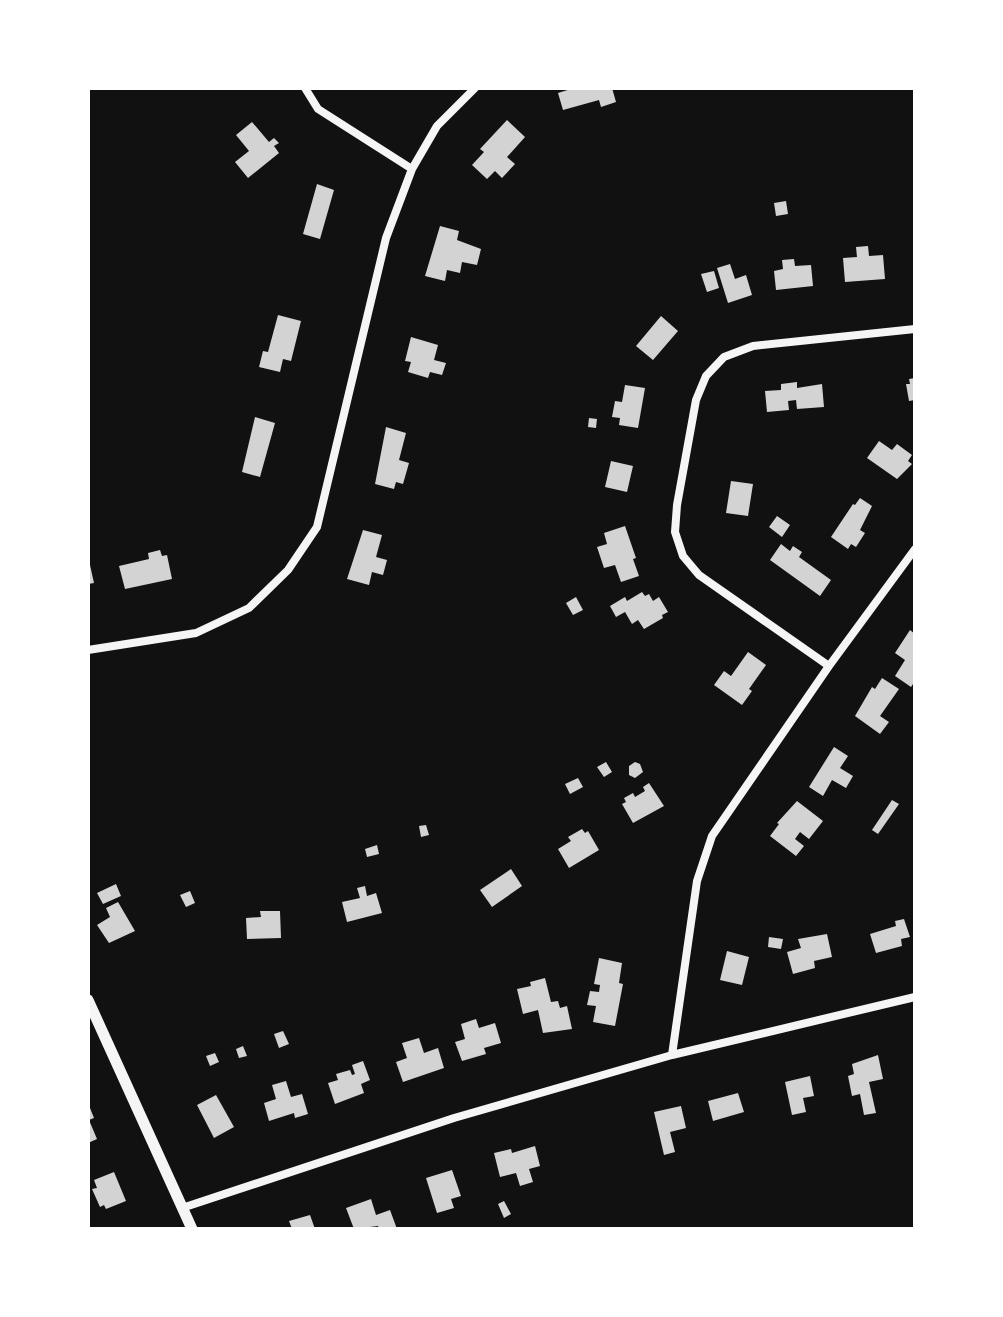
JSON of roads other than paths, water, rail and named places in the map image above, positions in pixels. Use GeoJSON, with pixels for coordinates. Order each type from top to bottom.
{"type":"FeatureCollection","features":[{"type":"Feature","properties":{"kind":"street"},"geometry":{"type":"LineString","coordinates":[[305,88],[318,109],[412,169]]}},
{"type":"Feature","properties":{"kind":"street"},"geometry":{"type":"LineString","coordinates":[[88,650],[196,633],[249,608],[288,570],[317,527],[386,238],[412,169],[437,126],[475,88]]}},
{"type":"Feature","properties":{"kind":"street"},"geometry":{"type":"LineString","coordinates":[[829,666],[699,575],[683,556],[675,532],[677,505],[696,400],[706,376],[724,357],[753,346],[915,329]]}},
{"type":"Feature","properties":{"kind":"street"},"geometry":{"type":"LineString","coordinates":[[672,1055],[697,881],[712,836],[829,666],[915,549]]}},
{"type":"Feature","properties":{"kind":"street"},"geometry":{"type":"LineString","coordinates":[[182,1208],[454,1118],[672,1055],[915,997]]}},
{"type":"Feature","properties":{"kind":"street"},"geometry":{"type":"LineString","coordinates":[[88,1000],[192,1229]]}}]}
